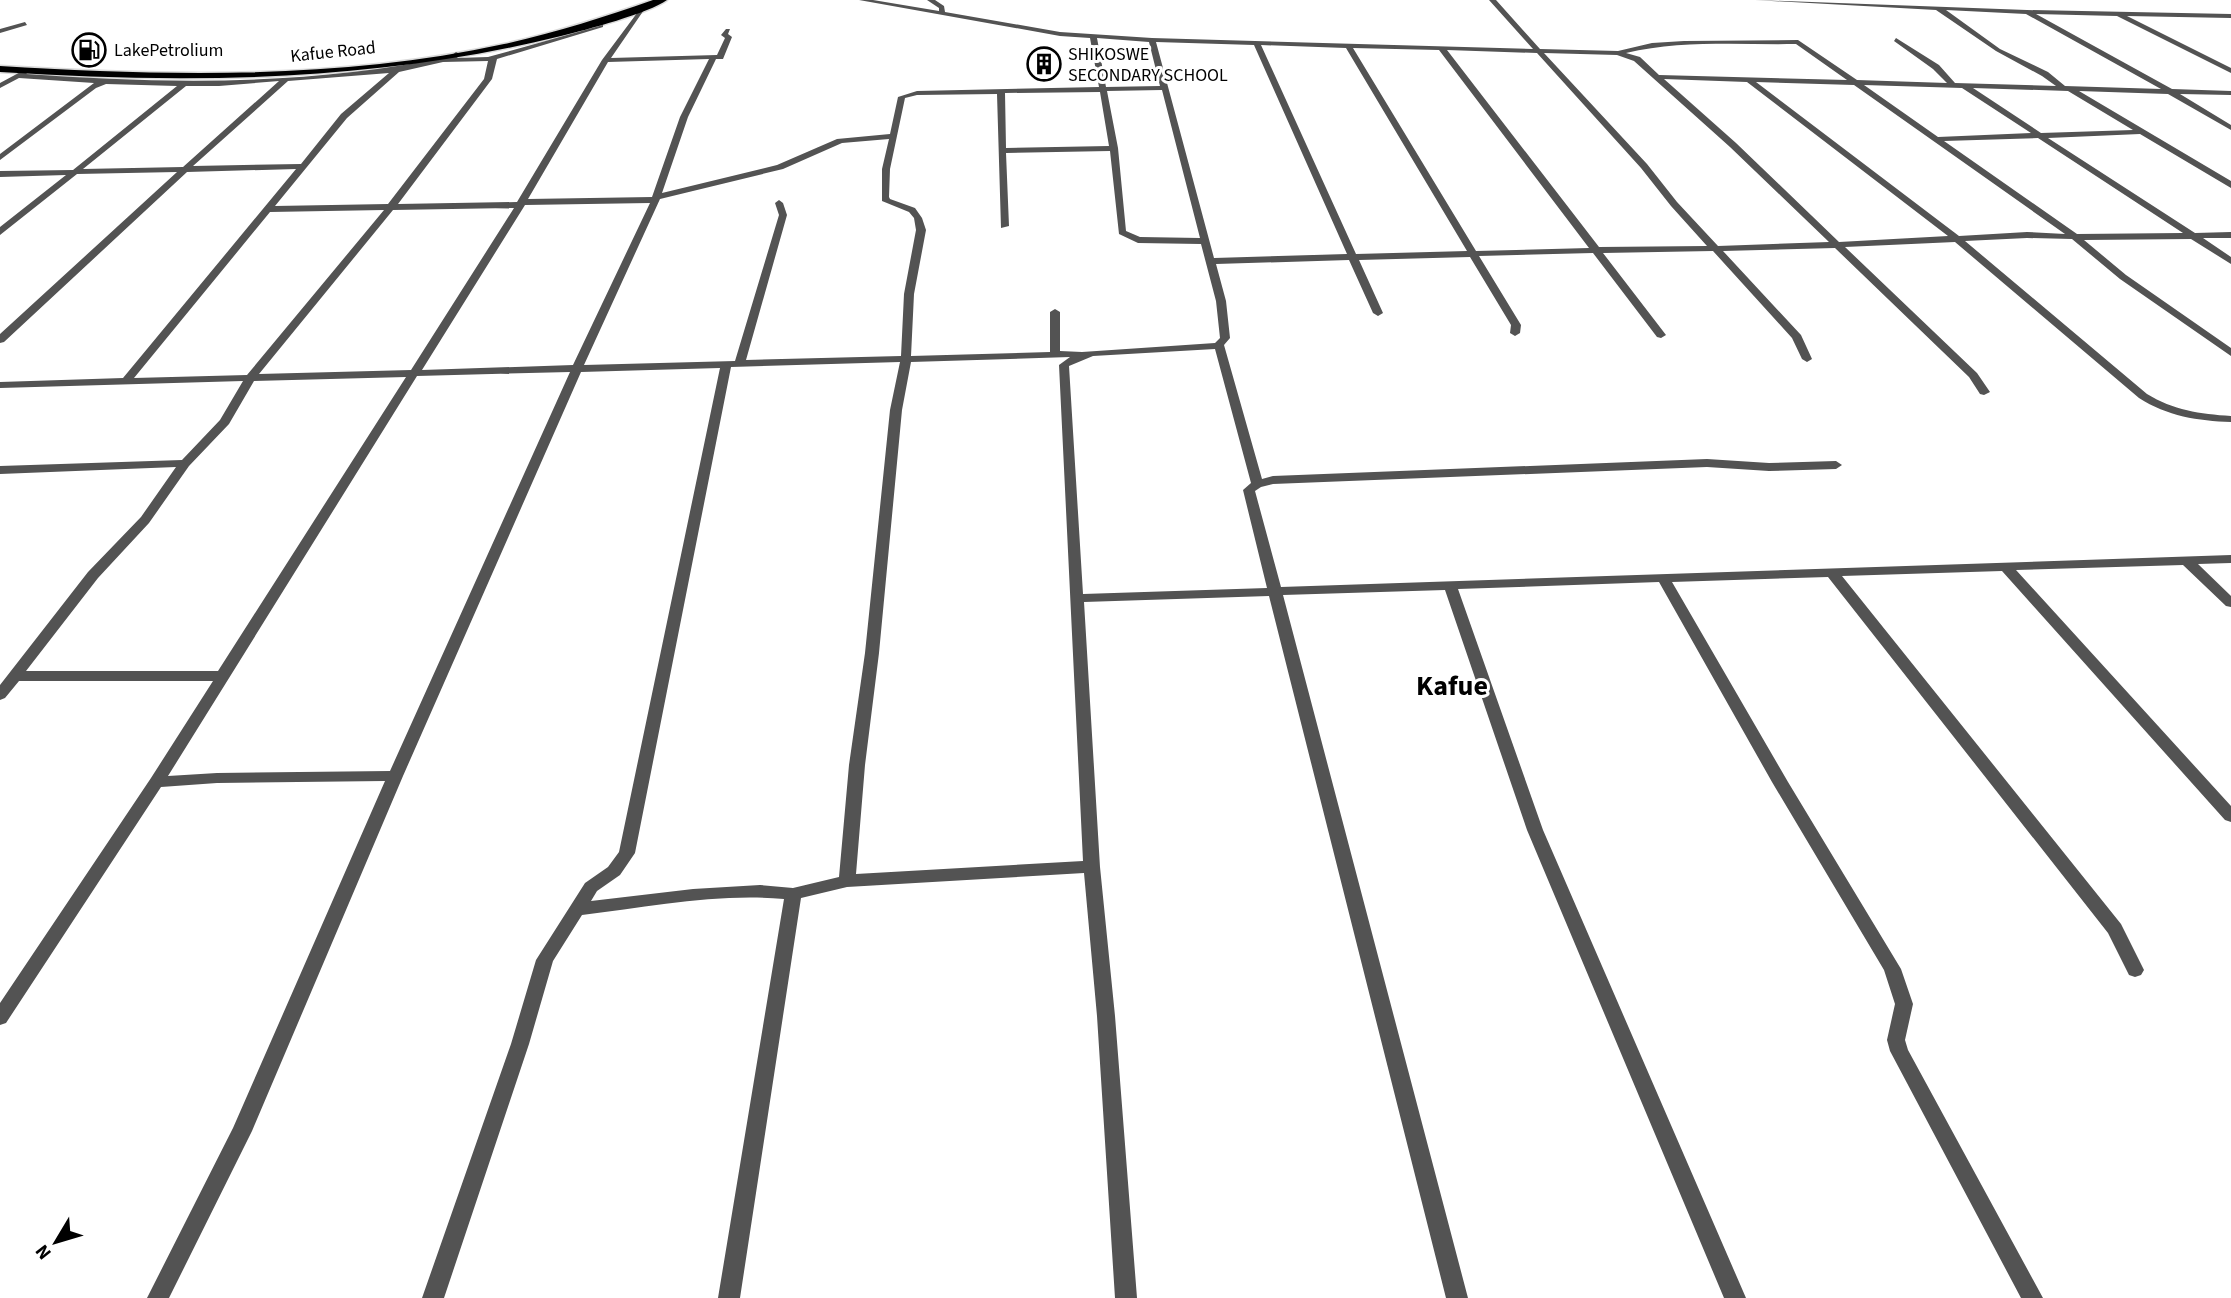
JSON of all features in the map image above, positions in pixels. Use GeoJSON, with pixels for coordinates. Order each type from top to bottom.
{"type":"FeatureCollection","features":[{"type":"Feature","properties":{"kind":"highway","name":"Kafue Road"},"geometry":{"type":"LineString","coordinates":[[0,69],[23,73],[120,77],[259,76],[410,61],[598,24],[662,0]]}},
{"type":"Feature","properties":{"kind":"street"},"geometry":{"type":"LineString","coordinates":[[862,0],[1093,37],[1152,40],[1617,53],[1652,45],[1684,43],[1798,42],[2074,236],[2123,277],[2231,353]]}},
{"type":"Feature","properties":{"kind":"street"},"geometry":{"type":"LineString","coordinates":[[930,0],[942,7],[942,14]]}},
{"type":"Feature","properties":{"kind":"street"},"geometry":{"type":"LineString","coordinates":[[1492,0],[1636,158],[1661,190],[1797,337],[1807,359]]}},
{"type":"Feature","properties":{"kind":"street"},"geometry":{"type":"LineString","coordinates":[[1758,0],[2027,12],[2231,16]]}},
{"type":"Feature","properties":{"kind":"street"},"geometry":{"type":"LineString","coordinates":[[1936,7],[1998,50],[2045,74],[2231,185]]}},
{"type":"Feature","properties":{"kind":"street"},"geometry":{"type":"LineString","coordinates":[[0,1018],[156,782],[520,203],[606,60],[643,8]]}},
{"type":"Feature","properties":{"kind":"street"},"geometry":{"type":"LineString","coordinates":[[2027,12],[2148,78],[2231,128]]}},
{"type":"Feature","properties":{"kind":"street"},"geometry":{"type":"LineString","coordinates":[[2116,13],[2231,71]]}},
{"type":"Feature","properties":{"kind":"street"},"geometry":{"type":"LineString","coordinates":[[2204,15],[2231,27]]}},
{"type":"Feature","properties":{"kind":"street"},"geometry":{"type":"LineString","coordinates":[[0,32],[25,24]]}},
{"type":"Feature","properties":{"kind":"street"},"geometry":{"type":"LineString","coordinates":[[444,61],[494,57],[598,24],[624,33]]}},
{"type":"Feature","properties":{"kind":"street"},"geometry":{"type":"LineString","coordinates":[[606,60],[713,58],[723,55],[729,37],[724,35],[728,30]]}},
{"type":"Feature","properties":{"kind":"street"},"geometry":{"type":"LineString","coordinates":[[1093,37],[1114,148],[1122,232],[1138,240],[1204,241]]}},
{"type":"Feature","properties":{"kind":"street"},"geometry":{"type":"LineString","coordinates":[[0,385],[1087,354],[1206,348],[1219,345],[1225,338],[1221,301],[1152,40]]}},
{"type":"Feature","properties":{"kind":"street"},"geometry":{"type":"LineString","coordinates":[[1896,40],[1936,67],[1952,84]]}},
{"type":"Feature","properties":{"kind":"street"},"geometry":{"type":"LineString","coordinates":[[1257,44],[1378,313]]}},
{"type":"Feature","properties":{"kind":"street"},"geometry":{"type":"LineString","coordinates":[[1349,47],[1475,254],[1516,326],[1515,333]]}},
{"type":"Feature","properties":{"kind":"street"},"geometry":{"type":"LineString","coordinates":[[1442,49],[1661,335]]}},
{"type":"Feature","properties":{"kind":"street"},"geometry":{"type":"LineString","coordinates":[[1617,53],[1637,59],[1838,244],[1973,375],[1984,392]]}},
{"type":"Feature","properties":{"kind":"street"},"geometry":{"type":"LineString","coordinates":[[0,86],[23,73],[104,82],[183,85],[285,80],[397,70],[444,61],[454,58],[456,54]]}},
{"type":"Feature","properties":{"kind":"street"},"geometry":{"type":"LineString","coordinates":[[0,695],[93,575],[159,502],[185,463],[225,422],[251,377],[391,206],[488,79],[494,57]]}},
{"type":"Feature","properties":{"kind":"street"},"geometry":{"type":"LineString","coordinates":[[158,1298],[242,1130],[395,776],[656,198],[684,117],[713,58]]}},
{"type":"Feature","properties":{"kind":"street"},"geometry":{"type":"LineString","coordinates":[[127,380],[266,209],[357,103],[410,61]]}},
{"type":"Feature","properties":{"kind":"street"},"geometry":{"type":"LineString","coordinates":[[0,158],[93,86],[120,77]]}},
{"type":"Feature","properties":{"kind":"street"},"geometry":{"type":"LineString","coordinates":[[1657,77],[2231,93]]}},
{"type":"Feature","properties":{"kind":"street"},"geometry":{"type":"LineString","coordinates":[[0,340],[285,80]]}},
{"type":"Feature","properties":{"kind":"street"},"geometry":{"type":"LineString","coordinates":[[1749,80],[1956,239],[2154,404],[2188,415],[2231,419]]}},
{"type":"Feature","properties":{"kind":"street"},"geometry":{"type":"LineString","coordinates":[[1963,84],[2231,261]]}},
{"type":"Feature","properties":{"kind":"street"},"geometry":{"type":"LineString","coordinates":[[0,232],[183,85]]}},
{"type":"Feature","properties":{"kind":"street"},"geometry":{"type":"LineString","coordinates":[[847,881],[896,410],[906,358],[909,294],[921,230],[918,218],[912,210],[886,201],[885,197],[886,169],[902,97],[906,94],[1164,88]]}},
{"type":"Feature","properties":{"kind":"street"},"geometry":{"type":"LineString","coordinates":[[1001,91],[1004,226]]}},
{"type":"Feature","properties":{"kind":"street"},"geometry":{"type":"LineString","coordinates":[[1937,139],[2140,132]]}},
{"type":"Feature","properties":{"kind":"street"},"geometry":{"type":"LineString","coordinates":[[266,209],[656,198],[780,167],[840,141],[895,136]]}},
{"type":"Feature","properties":{"kind":"street"},"geometry":{"type":"LineString","coordinates":[[1002,150],[1114,148]]}},
{"type":"Feature","properties":{"kind":"street"},"geometry":{"type":"LineString","coordinates":[[0,174],[302,166]]}},
{"type":"Feature","properties":{"kind":"street"},"geometry":{"type":"LineString","coordinates":[[433,1298],[520,1045],[545,960],[591,887],[614,871],[627,853],[733,363],[783,215],[779,203]]}},
{"type":"Feature","properties":{"kind":"street"},"geometry":{"type":"LineString","coordinates":[[1210,261],[1956,239],[2231,235]]}},
{"type":"Feature","properties":{"kind":"street"},"geometry":{"type":"LineString","coordinates":[[1055,312],[1055,355]]}},
{"type":"Feature","properties":{"kind":"street"},"geometry":{"type":"LineString","coordinates":[[1219,345],[1257,484]]}},
{"type":"Feature","properties":{"kind":"street"},"geometry":{"type":"LineString","coordinates":[[1087,354],[1064,365],[1092,867],[1106,1016],[1126,1298]]}},
{"type":"Feature","properties":{"kind":"street"},"geometry":{"type":"LineString","coordinates":[[0,470],[185,463]]}},
{"type":"Feature","properties":{"kind":"street"},"geometry":{"type":"LineString","coordinates":[[1457,1298],[1249,490],[1257,484],[1273,480],[1618,465],[1836,465]]}},
{"type":"Feature","properties":{"kind":"street"},"geometry":{"type":"LineString","coordinates":[[1078,598],[2231,559]]}},
{"type":"Feature","properties":{"kind":"street"},"geometry":{"type":"LineString","coordinates":[[2186,560],[2231,603]]}},
{"type":"Feature","properties":{"kind":"street"},"geometry":{"type":"LineString","coordinates":[[2006,567],[2231,816]]}},
{"type":"Feature","properties":{"kind":"street"},"geometry":{"type":"LineString","coordinates":[[1833,573],[2115,929],[2136,970]]}},
{"type":"Feature","properties":{"kind":"street"},"geometry":{"type":"LineString","coordinates":[[1664,579],[1780,782],[1892,969],[1903,1003],[1896,1040],[1899,1051],[2032,1298]]}},
{"type":"Feature","properties":{"kind":"street"},"geometry":{"type":"LineString","coordinates":[[1451,587],[1535,830],[1735,1298]]}},
{"type":"Feature","properties":{"kind":"street"},"geometry":{"type":"LineString","coordinates":[[17,676],[221,676]]}},
{"type":"Feature","properties":{"kind":"street"},"geometry":{"type":"LineString","coordinates":[[156,782],[217,778],[395,776]]}},
{"type":"Feature","properties":{"kind":"street"},"geometry":{"type":"LineString","coordinates":[[576,909],[693,895],[760,891],[793,894],[847,881],[1092,867]]}},
{"type":"Feature","properties":{"kind":"street"},"geometry":{"type":"LineString","coordinates":[[729,1298],[793,894]]}},
{"type":"Feature","properties":{"kind":"place","name":"LakePetrolium"},"geometry":{"type":"Point","coordinates":[89,50]}},
{"type":"Feature","properties":{"kind":"place","name":"SHIKOSWE SECONDARY SCHOOL"},"geometry":{"type":"Point","coordinates":[1044,64]}},
{"type":"Feature","properties":{"kind":"district","name":"Kafue"},"geometry":{"type":"Point","coordinates":[1452,686]}}]}
